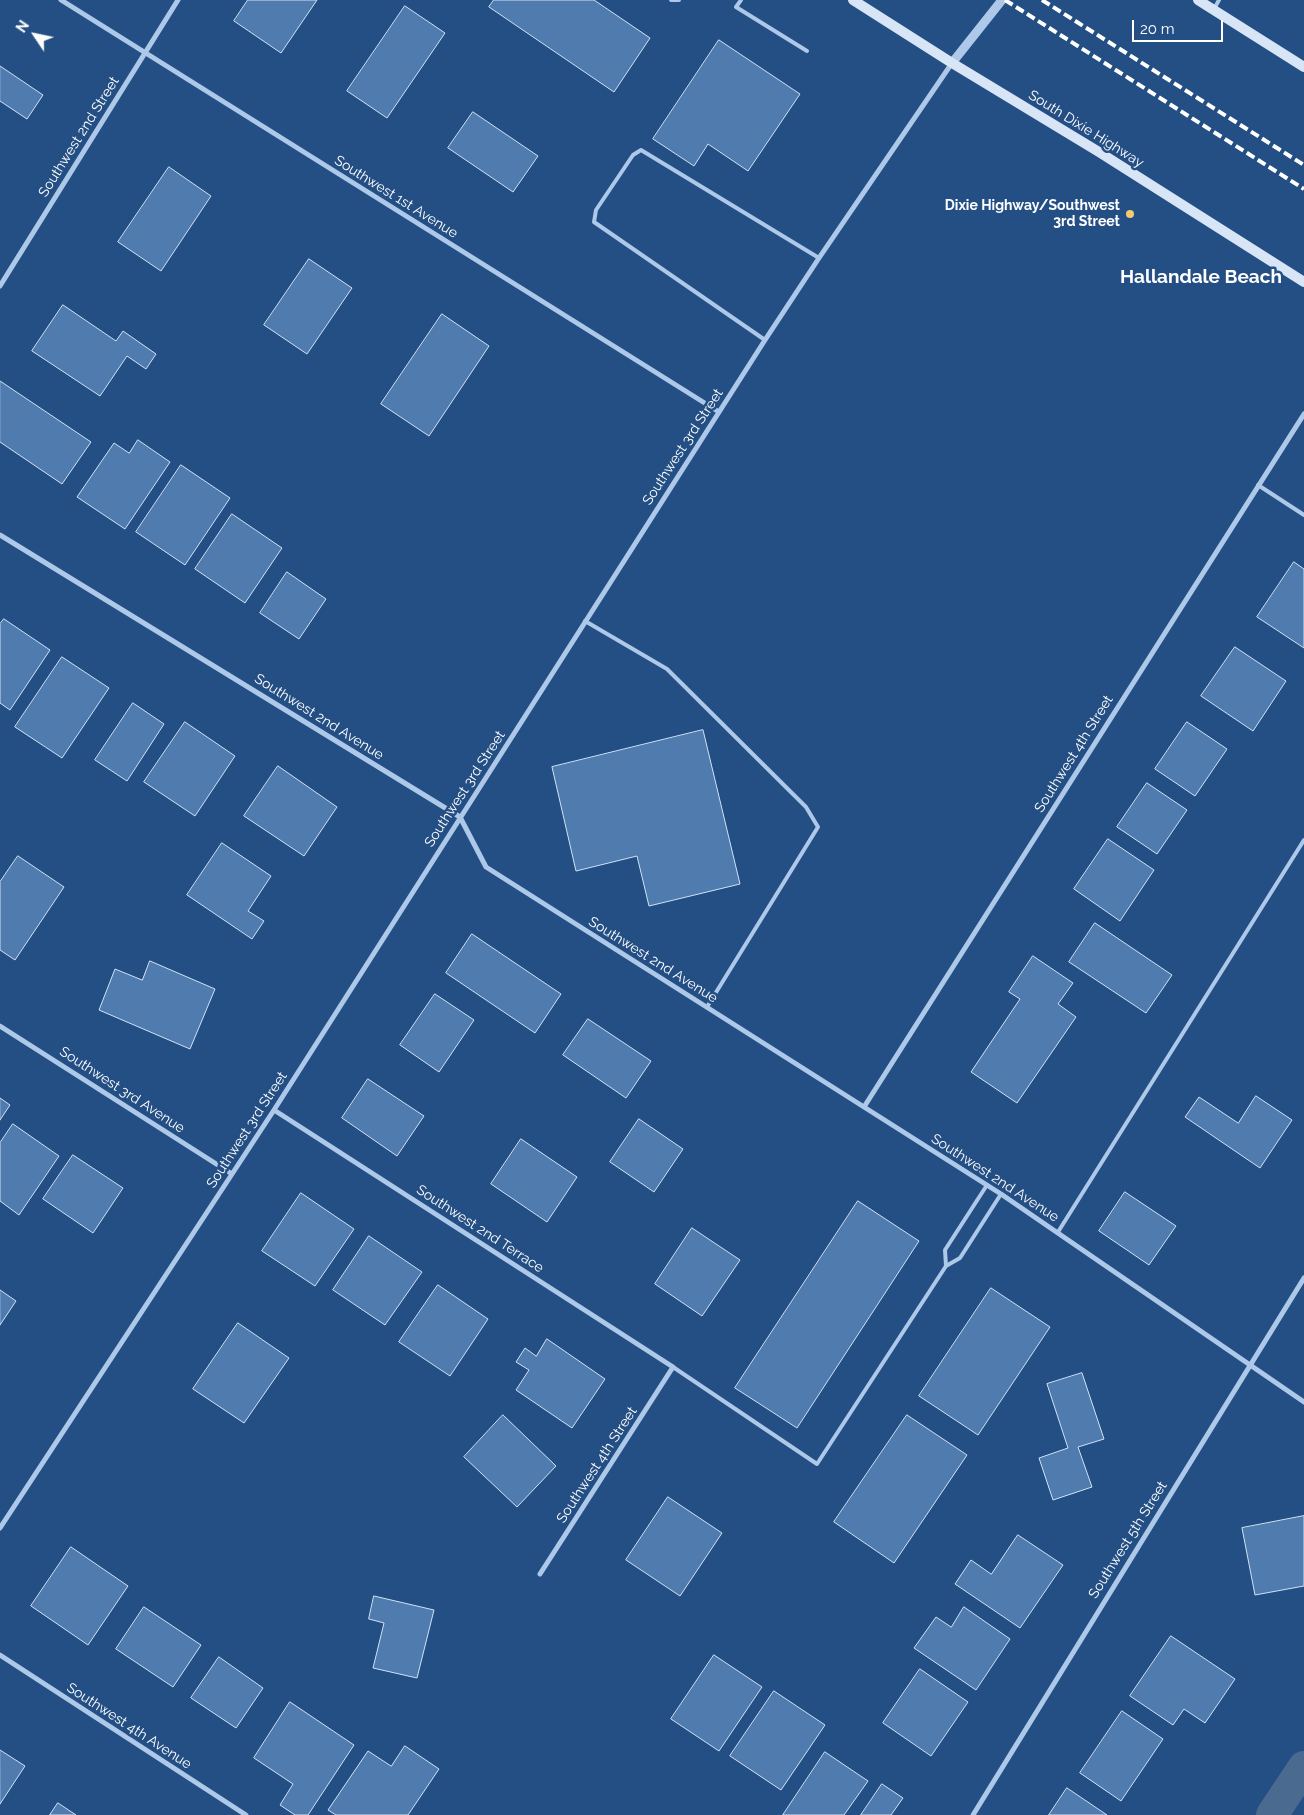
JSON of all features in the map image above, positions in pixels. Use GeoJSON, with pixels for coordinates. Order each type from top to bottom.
{"type":"FeatureCollection","features":[{"type":"Feature","properties":{"kind":"main road","name":"South Dixie Highway"},"geometry":{"type":"LineString","coordinates":[[853,0],[1108,157],[1304,282]]}},
{"type":"Feature","properties":{"kind":"main road"},"geometry":{"type":"LineString","coordinates":[[1198,0],[1304,67]]}},
{"type":"Feature","properties":{"kind":"street","name":"Southwest 1st Avenue"},"geometry":{"type":"LineString","coordinates":[[61,0],[719,412]]}},
{"type":"Feature","properties":{"kind":"street","name":"Southwest 2nd Street"},"geometry":{"type":"LineString","coordinates":[[0,286],[178,0]]}},
{"type":"Feature","properties":{"kind":"street"},"geometry":{"type":"LineString","coordinates":[[952,62],[1002,0]]}},
{"type":"Feature","properties":{"kind":"street","name":"Southwest 3rd Street"},"geometry":{"type":"LineString","coordinates":[[0,1527],[274,1110],[818,258],[952,62]]}},
{"type":"Feature","properties":{"kind":"street","name":"Southwest 4th Street"},"geometry":{"type":"LineString","coordinates":[[864,1107],[1304,414]]}},
{"type":"Feature","properties":{"kind":"street","name":"Southwest 2nd Avenue"},"geometry":{"type":"LineString","coordinates":[[0,535],[460,817],[486,867],[1002,1194],[1249,1366],[1304,1402]]}},
{"type":"Feature","properties":{"kind":"street","name":"Southwest 3rd Avenue"},"geometry":{"type":"LineString","coordinates":[[0,1026],[232,1174]]}},
{"type":"Feature","properties":{"kind":"street","name":"Southwest 2nd Terrace"},"geometry":{"type":"LineString","coordinates":[[274,1110],[673,1368]]}},
{"type":"Feature","properties":{"kind":"street","name":"Southwest 5th Street"},"geometry":{"type":"LineString","coordinates":[[973,1815],[1304,1278]]}},
{"type":"Feature","properties":{"kind":"street","name":"Southwest 4th Street"},"geometry":{"type":"LineString","coordinates":[[540,1574],[673,1368]]}},
{"type":"Feature","properties":{"kind":"street","name":"Southwest 4th Avenue"},"geometry":{"type":"LineString","coordinates":[[0,1655],[246,1815]]}},
{"type":"Feature","properties":{"kind":"lane"},"geometry":{"type":"LineString","coordinates":[[671,0],[679,0]]}},
{"type":"Feature","properties":{"kind":"lane"},"geometry":{"type":"LineString","coordinates":[[740,0],[736,7],[807,51]]}},
{"type":"Feature","properties":{"kind":"lane"},"geometry":{"type":"LineString","coordinates":[[1213,10],[1219,0]]}},
{"type":"Feature","properties":{"kind":"lane"},"geometry":{"type":"LineString","coordinates":[[765,340],[594,222],[596,210],[633,155],[641,150],[818,258]]}},
{"type":"Feature","properties":{"kind":"lane"},"geometry":{"type":"LineString","coordinates":[[1258,485],[1304,516]]}},
{"type":"Feature","properties":{"kind":"lane"},"geometry":{"type":"LineString","coordinates":[[585,621],[667,669],[806,807],[818,827],[707,1007]]}},
{"type":"Feature","properties":{"kind":"lane"},"geometry":{"type":"LineString","coordinates":[[1058,1232],[1304,840]]}},
{"type":"Feature","properties":{"kind":"lane"},"geometry":{"type":"LineString","coordinates":[[946,1266],[945,1250],[987,1185]]}},
{"type":"Feature","properties":{"kind":"lane"},"geometry":{"type":"LineString","coordinates":[[673,1368],[817,1464],[946,1266],[960,1258],[1002,1194]]}},
{"type":"Feature","properties":{"kind":"building"},"geometry":{"type":"Polygon","coordinates":[[[248,0],[317,0],[281,53],[234,21],[248,0]]]}},
{"type":"Feature","properties":{"kind":"building"},"geometry":{"type":"Polygon","coordinates":[[[494,0],[594,0],[650,38],[614,92],[489,7],[494,0]]]}},
{"type":"Feature","properties":{"kind":"building"},"geometry":{"type":"Polygon","coordinates":[[[405,6],[445,33],[387,118],[347,91],[405,6]]]}},
{"type":"Feature","properties":{"kind":"building"},"geometry":{"type":"Polygon","coordinates":[[[719,40],[800,94],[748,171],[708,144],[694,166],[653,139],[719,40]]]}},
{"type":"Feature","properties":{"kind":"building"},"geometry":{"type":"Polygon","coordinates":[[[0,66],[43,95],[27,119],[0,101],[0,66]]]}},
{"type":"Feature","properties":{"kind":"building"},"geometry":{"type":"Polygon","coordinates":[[[473,112],[538,156],[513,192],[448,148],[473,112]]]}},
{"type":"Feature","properties":{"kind":"building"},"geometry":{"type":"Polygon","coordinates":[[[169,167],[211,196],[161,271],[118,242],[169,167]]]}},
{"type":"Feature","properties":{"kind":"building"},"geometry":{"type":"Polygon","coordinates":[[[309,259],[352,288],[307,354],[264,325],[309,259]]]}},
{"type":"Feature","properties":{"kind":"building"},"geometry":{"type":"Polygon","coordinates":[[[63,305],[116,341],[123,331],[156,354],[146,369],[127,356],[100,396],[32,351],[63,305]]]}},
{"type":"Feature","properties":{"kind":"building"},"geometry":{"type":"Polygon","coordinates":[[[442,314],[489,346],[429,436],[381,404],[442,314]]]}},
{"type":"Feature","properties":{"kind":"building"},"geometry":{"type":"Polygon","coordinates":[[[0,381],[91,442],[62,484],[0,442],[0,381]]]}},
{"type":"Feature","properties":{"kind":"building"},"geometry":{"type":"Polygon","coordinates":[[[138,440],[170,462],[125,529],[77,497],[114,443],[129,453],[138,440]]]}},
{"type":"Feature","properties":{"kind":"building"},"geometry":{"type":"Polygon","coordinates":[[[181,465],[230,498],[185,565],[136,532],[181,465]]]}},
{"type":"Feature","properties":{"kind":"building"},"geometry":{"type":"Polygon","coordinates":[[[232,514],[282,548],[245,603],[195,569],[232,514]]]}},
{"type":"Feature","properties":{"kind":"building"},"geometry":{"type":"Polygon","coordinates":[[[1294,562],[1304,569],[1304,648],[1257,617],[1294,562]]]}},
{"type":"Feature","properties":{"kind":"building"},"geometry":{"type":"Polygon","coordinates":[[[287,572],[326,599],[299,639],[260,613],[287,572]]]}},
{"type":"Feature","properties":{"kind":"building"},"geometry":{"type":"Polygon","coordinates":[[[4,619],[50,650],[10,710],[0,703],[0,624],[4,619]]]}},
{"type":"Feature","properties":{"kind":"building"},"geometry":{"type":"Polygon","coordinates":[[[1235,647],[1286,681],[1253,731],[1201,696],[1235,647]]]}},
{"type":"Feature","properties":{"kind":"building"},"geometry":{"type":"Polygon","coordinates":[[[62,657],[109,688],[62,758],[15,727],[62,657]]]}},
{"type":"Feature","properties":{"kind":"building"},"geometry":{"type":"Polygon","coordinates":[[[133,703],[164,724],[127,781],[95,760],[133,703]]]}},
{"type":"Feature","properties":{"kind":"building"},"geometry":{"type":"Polygon","coordinates":[[[185,722],[235,756],[195,816],[144,782],[185,722]]]}},
{"type":"Feature","properties":{"kind":"building"},"geometry":{"type":"Polygon","coordinates":[[[1187,722],[1227,749],[1195,796],[1155,769],[1187,722]]]}},
{"type":"Feature","properties":{"kind":"building"},"geometry":{"type":"Polygon","coordinates":[[[703,730],[740,884],[649,906],[637,856],[576,871],[552,767],[703,730]]]}},
{"type":"Feature","properties":{"kind":"building"},"geometry":{"type":"Polygon","coordinates":[[[278,766],[337,807],[304,856],[244,816],[278,766]]]}},
{"type":"Feature","properties":{"kind":"building"},"geometry":{"type":"Polygon","coordinates":[[[1147,783],[1187,810],[1157,854],[1117,827],[1147,783]]]}},
{"type":"Feature","properties":{"kind":"building"},"geometry":{"type":"Polygon","coordinates":[[[1108,839],[1154,870],[1120,921],[1074,889],[1108,839]]]}},
{"type":"Feature","properties":{"kind":"building"},"geometry":{"type":"Polygon","coordinates":[[[222,843],[271,876],[248,911],[264,921],[252,939],[187,895],[222,843]]]}},
{"type":"Feature","properties":{"kind":"building"},"geometry":{"type":"Polygon","coordinates":[[[18,856],[64,887],[15,960],[0,950],[0,882],[18,856]]]}},
{"type":"Feature","properties":{"kind":"building"},"geometry":{"type":"Polygon","coordinates":[[[1095,923],[1172,975],[1146,1013],[1069,962],[1095,923]]]}},
{"type":"Feature","properties":{"kind":"building"},"geometry":{"type":"Polygon","coordinates":[[[472,934],[561,994],[535,1033],[446,973],[472,934]]]}},
{"type":"Feature","properties":{"kind":"building"},"geometry":{"type":"Polygon","coordinates":[[[1033,956],[1073,983],[1058,1004],[1076,1017],[1017,1103],[971,1072],[1020,999],[1009,992],[1033,956]]]}},
{"type":"Feature","properties":{"kind":"building"},"geometry":{"type":"Polygon","coordinates":[[[150,961],[215,989],[190,1049],[99,1010],[115,969],[142,980],[150,961]]]}},
{"type":"Feature","properties":{"kind":"building"},"geometry":{"type":"Polygon","coordinates":[[[435,994],[474,1020],[439,1072],[400,1045],[435,994]]]}},
{"type":"Feature","properties":{"kind":"building"},"geometry":{"type":"Polygon","coordinates":[[[588,1019],[651,1061],[626,1098],[563,1055],[588,1019]]]}},
{"type":"Feature","properties":{"kind":"building"},"geometry":{"type":"Polygon","coordinates":[[[368,1079],[424,1116],[397,1156],[342,1118],[368,1079]]]}},
{"type":"Feature","properties":{"kind":"building"},"geometry":{"type":"Polygon","coordinates":[[[1256,1096],[1292,1120],[1260,1168],[1185,1117],[1199,1097],[1238,1123],[1256,1096]]]}},
{"type":"Feature","properties":{"kind":"building"},"geometry":{"type":"Polygon","coordinates":[[[0,1098],[10,1105],[0,1120],[0,1098]]]}},
{"type":"Feature","properties":{"kind":"building"},"geometry":{"type":"Polygon","coordinates":[[[639,1119],[683,1149],[654,1192],[610,1162],[639,1119]]]}},
{"type":"Feature","properties":{"kind":"building"},"geometry":{"type":"Polygon","coordinates":[[[13,1124],[59,1156],[19,1215],[0,1201],[0,1143],[13,1124]]]}},
{"type":"Feature","properties":{"kind":"building"},"geometry":{"type":"Polygon","coordinates":[[[521,1139],[577,1177],[547,1222],[491,1184],[521,1139]]]}},
{"type":"Feature","properties":{"kind":"building"},"geometry":{"type":"Polygon","coordinates":[[[73,1155],[123,1188],[93,1233],[43,1199],[73,1155]]]}},
{"type":"Feature","properties":{"kind":"building"},"geometry":{"type":"Polygon","coordinates":[[[1125,1192],[1176,1226],[1149,1265],[1099,1231],[1125,1192]]]}},
{"type":"Feature","properties":{"kind":"building"},"geometry":{"type":"Polygon","coordinates":[[[301,1193],[354,1229],[315,1286],[262,1251],[301,1193]]]}},
{"type":"Feature","properties":{"kind":"building"},"geometry":{"type":"Polygon","coordinates":[[[858,1201],[919,1241],[797,1428],[735,1388],[858,1201]]]}},
{"type":"Feature","properties":{"kind":"building"},"geometry":{"type":"Polygon","coordinates":[[[692,1228],[740,1260],[702,1316],[655,1284],[692,1228]]]}},
{"type":"Feature","properties":{"kind":"building"},"geometry":{"type":"Polygon","coordinates":[[[369,1236],[422,1272],[385,1325],[333,1290],[369,1236]]]}},
{"type":"Feature","properties":{"kind":"building"},"geometry":{"type":"Polygon","coordinates":[[[438,1285],[488,1319],[450,1376],[399,1342],[438,1285]]]}},
{"type":"Feature","properties":{"kind":"building"},"geometry":{"type":"Polygon","coordinates":[[[991,1288],[1050,1327],[978,1435],[919,1396],[991,1288]]]}},
{"type":"Feature","properties":{"kind":"building"},"geometry":{"type":"Polygon","coordinates":[[[0,1290],[16,1301],[0,1325],[0,1290]]]}},
{"type":"Feature","properties":{"kind":"building"},"geometry":{"type":"Polygon","coordinates":[[[238,1323],[289,1358],[244,1423],[193,1389],[238,1323]]]}},
{"type":"Feature","properties":{"kind":"building"},"geometry":{"type":"Polygon","coordinates":[[[547,1339],[605,1379],[572,1428],[516,1390],[529,1370],[516,1362],[525,1348],[536,1356],[547,1339]]]}},
{"type":"Feature","properties":{"kind":"building"},"geometry":{"type":"Polygon","coordinates":[[[1082,1373],[1104,1439],[1078,1447],[1092,1487],[1053,1500],[1039,1458],[1068,1448],[1047,1384],[1082,1373]]]}},
{"type":"Feature","properties":{"kind":"building"},"geometry":{"type":"Polygon","coordinates":[[[503,1415],[556,1466],[517,1507],[464,1457],[503,1415]]]}},
{"type":"Feature","properties":{"kind":"building"},"geometry":{"type":"Polygon","coordinates":[[[907,1415],[967,1455],[894,1563],[834,1522],[907,1415]]]}},
{"type":"Feature","properties":{"kind":"building"},"geometry":{"type":"Polygon","coordinates":[[[668,1497],[722,1533],[680,1596],[626,1560],[668,1497]]]}},
{"type":"Feature","properties":{"kind":"building"},"geometry":{"type":"Polygon","coordinates":[[[1304,1516],[1304,1586],[1255,1595],[1242,1528],[1304,1516]]]}},
{"type":"Feature","properties":{"kind":"building"},"geometry":{"type":"Polygon","coordinates":[[[1018,1535],[1063,1565],[1020,1628],[955,1584],[971,1560],[991,1574],[1018,1535]]]}},
{"type":"Feature","properties":{"kind":"building"},"geometry":{"type":"Polygon","coordinates":[[[71,1547],[128,1586],[88,1645],[31,1606],[71,1547]]]}},
{"type":"Feature","properties":{"kind":"building"},"geometry":{"type":"Polygon","coordinates":[[[374,1596],[434,1610],[417,1678],[373,1668],[384,1623],[369,1619],[374,1596]]]}},
{"type":"Feature","properties":{"kind":"building"},"geometry":{"type":"Polygon","coordinates":[[[144,1607],[201,1645],[173,1687],[116,1649],[144,1607]]]}},
{"type":"Feature","properties":{"kind":"building"},"geometry":{"type":"Polygon","coordinates":[[[964,1607],[1010,1639],[976,1690],[914,1648],[936,1617],[951,1627],[964,1607]]]}},
{"type":"Feature","properties":{"kind":"building"},"geometry":{"type":"Polygon","coordinates":[[[1171,1636],[1235,1679],[1205,1723],[1184,1709],[1173,1725],[1130,1696],[1171,1636]]]}},
{"type":"Feature","properties":{"kind":"building"},"geometry":{"type":"Polygon","coordinates":[[[714,1655],[762,1687],[719,1751],[671,1719],[714,1655]]]}},
{"type":"Feature","properties":{"kind":"building"},"geometry":{"type":"Polygon","coordinates":[[[219,1657],[263,1688],[236,1728],[191,1698],[219,1657]]]}},
{"type":"Feature","properties":{"kind":"building"},"geometry":{"type":"Polygon","coordinates":[[[920,1669],[968,1702],[931,1756],[883,1723],[920,1669]]]}},
{"type":"Feature","properties":{"kind":"building"},"geometry":{"type":"Polygon","coordinates":[[[774,1691],[825,1725],[781,1790],[730,1756],[774,1691]]]}},
{"type":"Feature","properties":{"kind":"building"},"geometry":{"type":"Polygon","coordinates":[[[290,1702],[354,1745],[308,1815],[295,1815],[280,1805],[293,1784],[254,1758],[290,1702]]]}},
{"type":"Feature","properties":{"kind":"building"},"geometry":{"type":"Polygon","coordinates":[[[1122,1711],[1163,1739],[1121,1801],[1080,1773],[1122,1711]]]}},
{"type":"Feature","properties":{"kind":"building"},"geometry":{"type":"Polygon","coordinates":[[[405,1746],[439,1769],[408,1815],[336,1815],[328,1810],[368,1751],[391,1766],[405,1746]]]}},
{"type":"Feature","properties":{"kind":"building"},"geometry":{"type":"Polygon","coordinates":[[[0,1750],[25,1766],[0,1804],[0,1750]]]}},
{"type":"Feature","properties":{"kind":"building"},"geometry":{"type":"Polygon","coordinates":[[[825,1752],[868,1781],[844,1815],[783,1815],[825,1752]]]}},
{"type":"Feature","properties":{"kind":"building"},"geometry":{"type":"Polygon","coordinates":[[[882,1784],[903,1798],[891,1815],[861,1815],[882,1784]]]}},
{"type":"Feature","properties":{"kind":"building"},"geometry":{"type":"Polygon","coordinates":[[[1067,1788],[1107,1815],[1049,1815],[1067,1788]]]}},
{"type":"Feature","properties":{"kind":"building"},"geometry":{"type":"Polygon","coordinates":[[[58,1803],[76,1815],[50,1815],[58,1803]]]}},
{"type":"Feature","properties":{"kind":"waterway"},"geometry":{"type":"LineString","coordinates":[[1272,1815],[1304,1767]]}},
{"type":"Feature","properties":{"kind":"railway"},"geometry":{"type":"LineString","coordinates":[[1005,0],[1304,189]]}},
{"type":"Feature","properties":{"kind":"railway"},"geometry":{"type":"LineString","coordinates":[[1042,0],[1304,165]]}},
{"type":"Feature","properties":{"kind":"place","name":"Dixie Highway/Southwest 3rd Street"},"geometry":{"type":"Point","coordinates":[1130,214]}},
{"type":"Feature","properties":{"kind":"district","name":"Hallandale Beach"},"geometry":{"type":"Point","coordinates":[1201,277]}}]}
